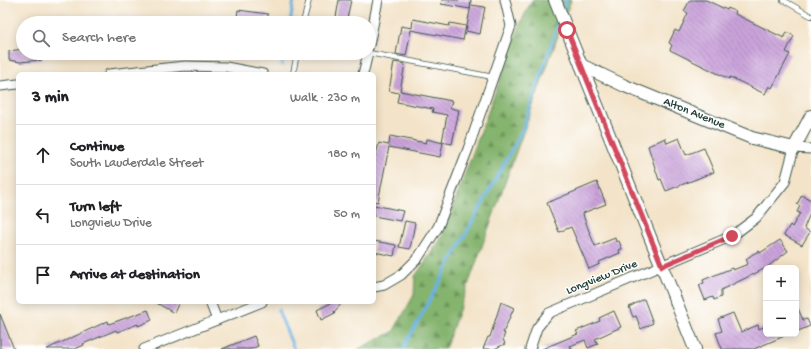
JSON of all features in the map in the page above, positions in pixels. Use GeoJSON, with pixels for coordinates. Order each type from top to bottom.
{"type":"FeatureCollection","features":[{"type":"Feature","properties":{"kind":"street"},"geometry":{"type":"LineString","coordinates":[[375,16],[378,0]]}},
{"type":"Feature","properties":{"kind":"street"},"geometry":{"type":"LineString","coordinates":[[376,287],[384,285],[401,275],[418,258],[438,227],[510,26],[505,0]]}},
{"type":"Feature","properties":{"kind":"street"},"geometry":{"type":"LineString","coordinates":[[555,0],[695,349]]}},
{"type":"Feature","properties":{"kind":"street"},"geometry":{"type":"LineString","coordinates":[[363,72],[366,60]]}},
{"type":"Feature","properties":{"kind":"street","name":"Alton Avenue"},"geometry":{"type":"LineString","coordinates":[[581,65],[625,86],[745,135],[794,148],[811,149]]}},
{"type":"Feature","properties":{"kind":"street"},"geometry":{"type":"LineString","coordinates":[[128,72],[185,66],[226,67],[252,72]]}},
{"type":"Feature","properties":{"kind":"street"},"geometry":{"type":"LineString","coordinates":[[0,86],[16,84]]}},
{"type":"Feature","properties":{"kind":"street"},"geometry":{"type":"LineString","coordinates":[[794,148],[811,116]]}},
{"type":"Feature","properties":{"kind":"street","name":"Longview Drive"},"geometry":{"type":"LineString","coordinates":[[530,349],[537,328],[549,313],[732,236],[756,218],[784,182],[794,148]]}},
{"type":"Feature","properties":{"kind":"street"},"geometry":{"type":"LineString","coordinates":[[211,304],[217,320]]}},
{"type":"Feature","properties":{"kind":"street"},"geometry":{"type":"LineString","coordinates":[[144,349],[257,304]]}},
{"type":"Feature","properties":{"kind":"lane"},"geometry":{"type":"LineString","coordinates":[[305,16],[309,0]]}},
{"type":"Feature","properties":{"kind":"lane"},"geometry":{"type":"LineString","coordinates":[[783,0],[811,16]]}},
{"type":"Feature","properties":{"kind":"lane"},"geometry":{"type":"LineString","coordinates":[[376,55],[493,77]]}},
{"type":"Feature","properties":{"kind":"lane"},"geometry":{"type":"LineString","coordinates":[[293,72],[296,60]]}},
{"type":"Feature","properties":{"kind":"green space"},"geometry":{"type":"Polygon","coordinates":[[[532,0],[571,0],[445,349],[358,349],[393,332],[414,295],[415,276],[441,239],[522,20],[532,0]]]}},
{"type":"Feature","properties":{"kind":"building"},"geometry":{"type":"Polygon","coordinates":[[[339,0],[351,0],[348,16],[336,16],[339,0]]]}},
{"type":"Feature","properties":{"kind":"building"},"geometry":{"type":"Polygon","coordinates":[[[442,0],[471,0],[470,9],[441,4],[442,0]]]}},
{"type":"Feature","properties":{"kind":"building"},"geometry":{"type":"Polygon","coordinates":[[[690,0],[706,0],[727,10],[728,8],[736,12],[735,14],[784,38],[787,32],[794,36],[786,52],[790,54],[772,88],[769,86],[765,94],[730,77],[729,79],[670,50],[672,45],[669,43],[675,30],[679,32],[688,13],[684,11],[690,0]]]}},
{"type":"Feature","properties":{"kind":"building"},"geometry":{"type":"Polygon","coordinates":[[[471,5],[485,7],[480,34],[466,31],[471,5]]]}},
{"type":"Feature","properties":{"kind":"building"},"geometry":{"type":"Polygon","coordinates":[[[238,10],[268,14],[268,16],[237,16],[238,10]]]}},
{"type":"Feature","properties":{"kind":"building"},"geometry":{"type":"Polygon","coordinates":[[[413,19],[449,26],[450,23],[466,26],[463,40],[411,30],[406,56],[396,54],[401,26],[412,28],[413,19]]]}},
{"type":"Feature","properties":{"kind":"building"},"geometry":{"type":"Polygon","coordinates":[[[16,50],[16,60],[42,60],[20,62],[9,60],[9,51],[16,50]]]}},
{"type":"Feature","properties":{"kind":"building"},"geometry":{"type":"Polygon","coordinates":[[[394,62],[405,64],[400,91],[452,101],[450,108],[459,110],[452,144],[442,142],[447,115],[432,112],[433,109],[397,102],[399,93],[389,91],[394,62]]]}},
{"type":"Feature","properties":{"kind":"building"},"geometry":{"type":"Polygon","coordinates":[[[390,136],[426,143],[427,139],[443,143],[440,157],[389,147],[378,202],[376,202],[376,154],[379,143],[389,145],[390,136]]]}},
{"type":"Feature","properties":{"kind":"building"},"geometry":{"type":"Polygon","coordinates":[[[665,138],[667,143],[679,138],[686,155],[704,148],[714,172],[666,191],[661,179],[659,180],[648,146],[665,138]]]}},
{"type":"Feature","properties":{"kind":"building"},"geometry":{"type":"Polygon","coordinates":[[[597,182],[606,204],[583,213],[584,218],[595,246],[615,238],[616,242],[619,241],[622,249],[619,250],[620,253],[599,262],[600,264],[589,269],[571,227],[559,232],[547,203],[597,182]]]}},
{"type":"Feature","properties":{"kind":"building"},"geometry":{"type":"Polygon","coordinates":[[[802,195],[811,200],[811,211],[804,228],[810,232],[802,245],[784,235],[790,225],[792,227],[800,213],[797,212],[800,206],[797,204],[802,195]]]}},
{"type":"Feature","properties":{"kind":"building"},"geometry":{"type":"Polygon","coordinates":[[[376,205],[403,211],[400,221],[376,216],[376,205]]]}},
{"type":"Feature","properties":{"kind":"building"},"geometry":{"type":"Polygon","coordinates":[[[405,221],[415,223],[410,249],[399,247],[405,221]]]}},
{"type":"Feature","properties":{"kind":"building"},"geometry":{"type":"Polygon","coordinates":[[[780,240],[788,251],[770,265],[763,265],[763,269],[721,290],[721,297],[714,300],[713,297],[705,300],[699,285],[704,283],[703,280],[732,268],[733,270],[748,264],[746,259],[759,251],[760,253],[780,240]]]}},
{"type":"Feature","properties":{"kind":"building"},"geometry":{"type":"Polygon","coordinates":[[[376,241],[396,245],[394,256],[376,252],[376,241]]]}},
{"type":"Feature","properties":{"kind":"building"},"geometry":{"type":"Polygon","coordinates":[[[644,299],[653,323],[641,329],[636,316],[633,317],[629,307],[644,299]]]}},
{"type":"Feature","properties":{"kind":"building"},"geometry":{"type":"Polygon","coordinates":[[[501,302],[514,308],[503,333],[505,333],[503,339],[505,344],[494,349],[483,349],[488,337],[490,337],[501,302]]]}},
{"type":"Feature","properties":{"kind":"building"},"geometry":{"type":"Polygon","coordinates":[[[158,304],[178,304],[174,313],[158,304]]]}},
{"type":"Feature","properties":{"kind":"building"},"geometry":{"type":"Polygon","coordinates":[[[329,304],[341,304],[334,312],[335,313],[321,320],[317,310],[329,304]]]}},
{"type":"Feature","properties":{"kind":"building"},"geometry":{"type":"Polygon","coordinates":[[[148,310],[152,320],[138,326],[138,324],[117,332],[116,330],[75,349],[47,349],[108,321],[109,324],[148,310]]]}},
{"type":"Feature","properties":{"kind":"building"},"geometry":{"type":"Polygon","coordinates":[[[614,311],[621,327],[595,339],[598,344],[588,348],[585,340],[570,346],[572,349],[542,349],[578,334],[576,331],[600,321],[599,318],[614,311]]]}},
{"type":"Feature","properties":{"kind":"building"},"geometry":{"type":"Polygon","coordinates":[[[799,311],[803,320],[807,319],[810,326],[799,331],[799,311]]]}},
{"type":"Feature","properties":{"kind":"building"},"geometry":{"type":"Polygon","coordinates":[[[733,313],[741,332],[758,325],[759,329],[763,327],[763,337],[782,337],[754,349],[722,349],[716,333],[722,331],[718,319],[733,313]]]}},
{"type":"Feature","properties":{"kind":"building"},"geometry":{"type":"Polygon","coordinates":[[[0,314],[14,349],[0,349],[0,314]]]}},
{"type":"Feature","properties":{"kind":"building"},"geometry":{"type":"Polygon","coordinates":[[[254,336],[258,346],[251,349],[222,349],[254,336]]]}},
{"type":"Feature","properties":{"kind":"waterway"},"geometry":{"type":"LineString","coordinates":[[291,16],[294,0]]}},
{"type":"Feature","properties":{"kind":"waterway"},"geometry":{"type":"LineString","coordinates":[[563,10],[566,0]]}},
{"type":"Feature","properties":{"kind":"waterway"},"geometry":{"type":"LineString","coordinates":[[403,349],[522,131],[559,21]]}},
{"type":"Feature","properties":{"kind":"waterway"},"geometry":{"type":"LineString","coordinates":[[282,65],[283,60]]}},
{"type":"Feature","properties":{"kind":"waterway"},"geometry":{"type":"LineString","coordinates":[[278,310],[294,349]]}},
{"type":"Feature","properties":{"kind":"route"},"geometry":{"type":"LineString","coordinates":[[567,30],[614,150],[662,266],[732,236]]}}]}
